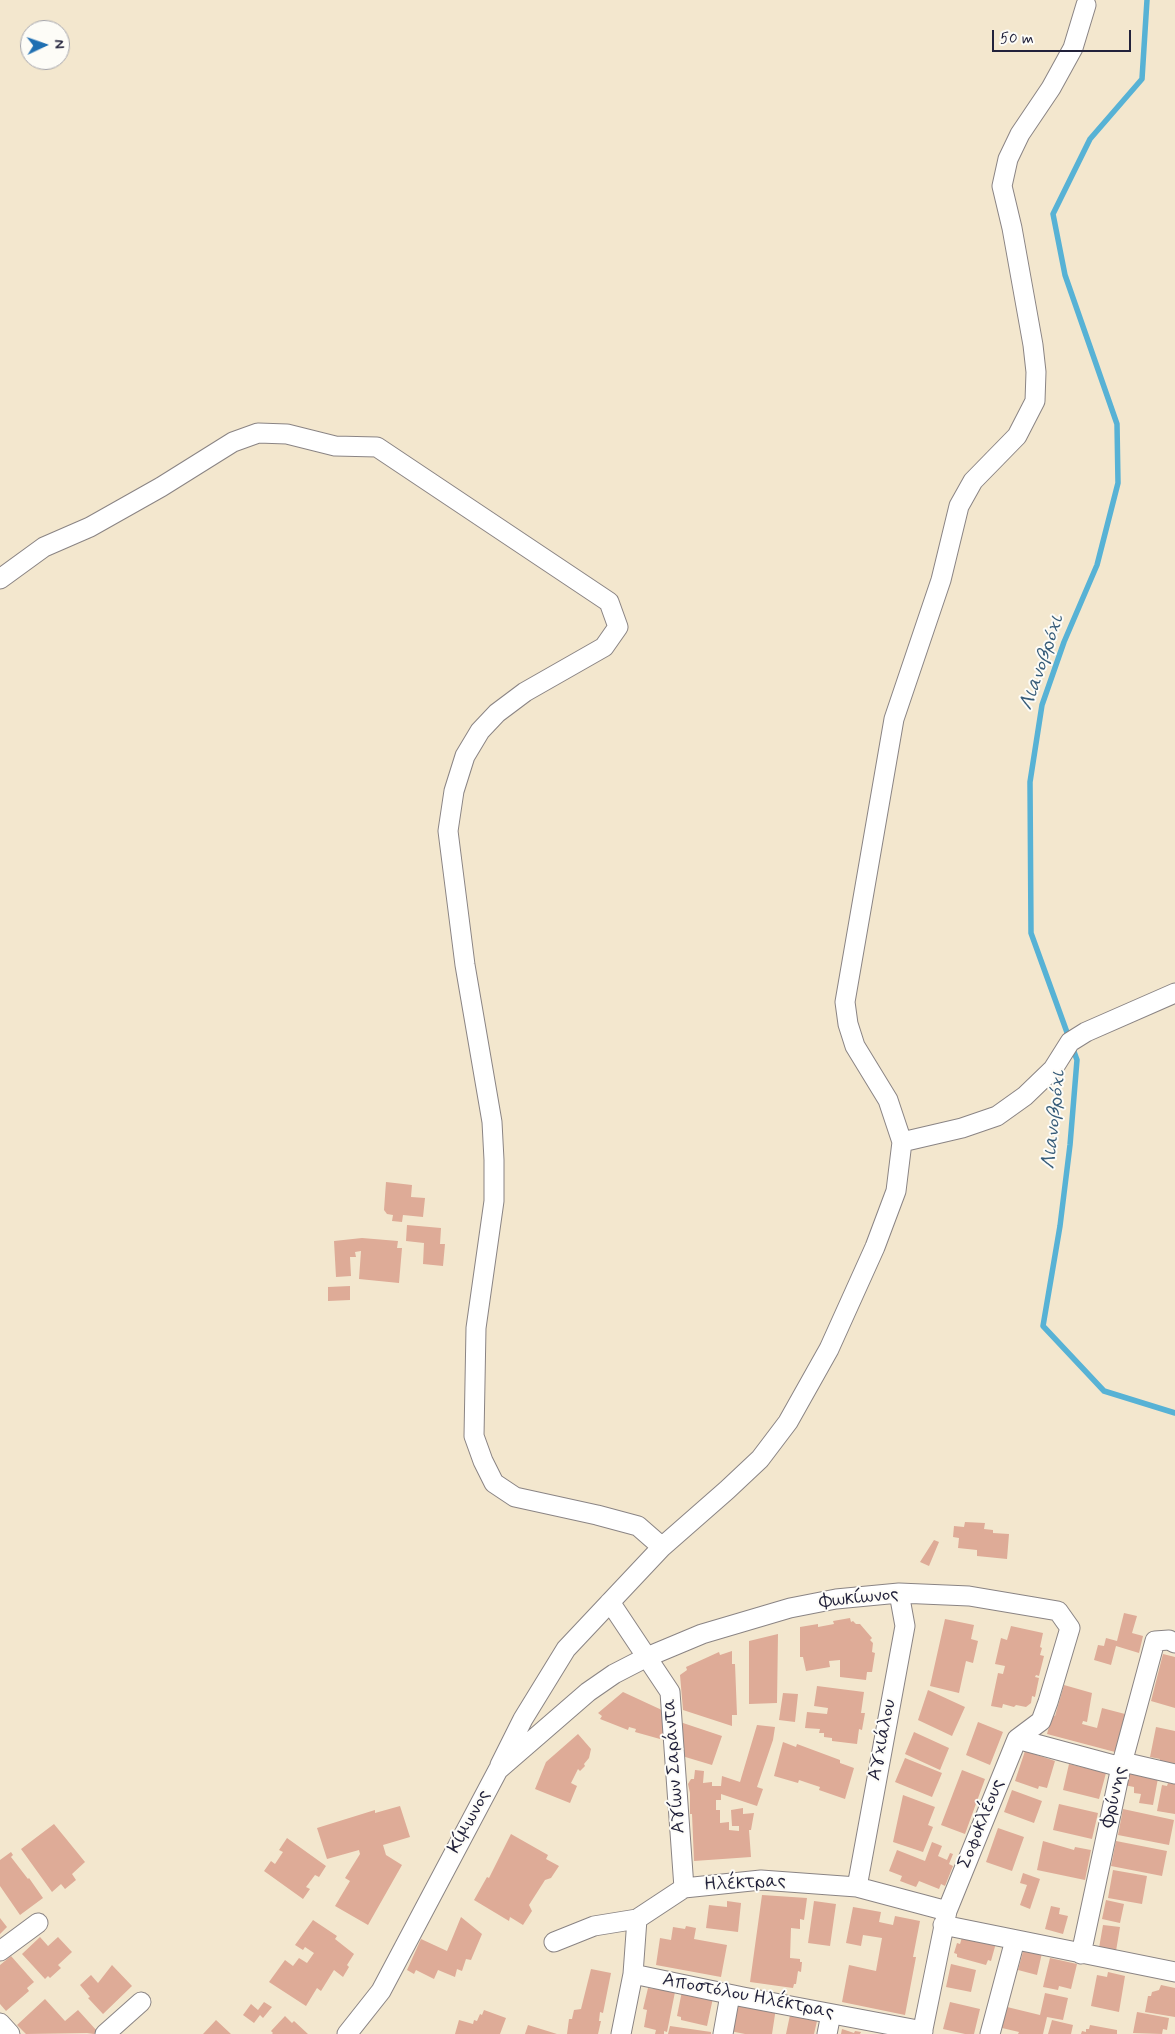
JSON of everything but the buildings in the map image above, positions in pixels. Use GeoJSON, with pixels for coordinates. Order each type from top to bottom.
{"type":"FeatureCollection","features":[{"type":"Feature","properties":{"kind":"street"},"geometry":{"type":"LineString","coordinates":[[498,1770],[523,1719],[566,1650],[662,1547],[760,1459],[788,1422],[829,1349],[875,1247],[896,1191],[902,1142],[888,1100],[855,1046],[848,1024],[845,1002],[851,962],[894,719],[941,580],[959,506],[973,481],[1017,436],[1035,401],[1036,372],[1033,345],[1012,228],[1002,186],[1008,159],[1020,134],[1051,88],[1073,48],[1086,5]]}},
{"type":"Feature","properties":{"kind":"street"},"geometry":{"type":"LineString","coordinates":[[0,580],[44,546],[90,527],[161,487],[233,442],[258,433],[287,434],[335,446],[377,447],[609,602],[618,627],[604,647],[525,692],[497,713],[480,730],[465,756],[454,791],[448,831],[466,965],[492,1122],[494,1160],[494,1202],[476,1328],[474,1436],[482,1461],[494,1483],[515,1496],[638,1526],[662,1547]]}},
{"type":"Feature","properties":{"kind":"street"},"geometry":{"type":"LineString","coordinates":[[902,1142],[962,1128],[997,1116],[1025,1096],[1053,1069],[1070,1042],[1086,1032],[1175,993]]}},
{"type":"Feature","properties":{"kind":"street","name":"Φωκίωνος"},"geometry":{"type":"LineString","coordinates":[[647,1657],[702,1634],[790,1608],[836,1599],[899,1593],[969,1596],[1058,1610],[1070,1628],[1048,1702],[1041,1721],[1017,1739]]}},
{"type":"Feature","properties":{"kind":"street","name":"Αγχιάλου"},"geometry":{"type":"LineString","coordinates":[[857,1887],[904,1626],[899,1593]]}},
{"type":"Feature","properties":{"kind":"street","name":"Αγίων Σαράντα"},"geometry":{"type":"LineString","coordinates":[[610,1602],[670,1692],[684,1888]]}},
{"type":"Feature","properties":{"kind":"street","name":"Φρύνης"},"geometry":{"type":"LineString","coordinates":[[1081,1954],[1122,1764],[1155,1641],[1169,1640],[1175,1642]]}},
{"type":"Feature","properties":{"kind":"street","name":"Κίμωνος"},"geometry":{"type":"LineString","coordinates":[[347,2034],[381,1991],[498,1770],[601,1682],[647,1657]]}},
{"type":"Feature","properties":{"kind":"street"},"geometry":{"type":"LineString","coordinates":[[1017,1739],[1122,1764],[1175,1774]]}},
{"type":"Feature","properties":{"kind":"street","name":"Σοφοκλέους"},"geometry":{"type":"LineString","coordinates":[[923,2033],[945,1918],[1017,1739]]}},
{"type":"Feature","properties":{"kind":"street","name":"Ηλέκτρας"},"geometry":{"type":"LineString","coordinates":[[554,1942],[594,1926],[637,1919],[684,1888],[761,1880],[857,1887],[1015,1940],[1175,1972]]}},
{"type":"Feature","properties":{"kind":"street"},"geometry":{"type":"LineString","coordinates":[[621,2034],[633,1974],[637,1919]]}},
{"type":"Feature","properties":{"kind":"street"},"geometry":{"type":"LineString","coordinates":[[0,1951],[38,1924]]}},
{"type":"Feature","properties":{"kind":"street"},"geometry":{"type":"LineString","coordinates":[[990,2034],[1015,1940]]}},
{"type":"Feature","properties":{"kind":"street","name":"Αποστόλου Ηλέκτρας"},"geometry":{"type":"LineString","coordinates":[[633,1974],[923,2033]]}},
{"type":"Feature","properties":{"kind":"street"},"geometry":{"type":"LineString","coordinates":[[723,2034],[730,1995]]}},
{"type":"Feature","properties":{"kind":"street"},"geometry":{"type":"LineString","coordinates":[[105,2034],[141,2002]]}},
{"type":"Feature","properties":{"kind":"street"},"geometry":{"type":"LineString","coordinates":[[826,2034],[831,2014]]}},
{"type":"Feature","properties":{"kind":"street"},"geometry":{"type":"LineString","coordinates":[[0,2023],[10,2034]]}},
{"type":"Feature","properties":{"kind":"waterway","name":"Λιανοβρόχι"},"geometry":{"type":"LineString","coordinates":[[1147,0],[1142,79],[1090,139],[1053,214],[1065,275],[1117,424],[1118,483],[1097,565],[1064,642],[1042,705],[1030,782],[1031,933],[1077,1060],[1070,1145],[1060,1226],[1043,1326],[1104,1391],[1175,1413]]}}]}
